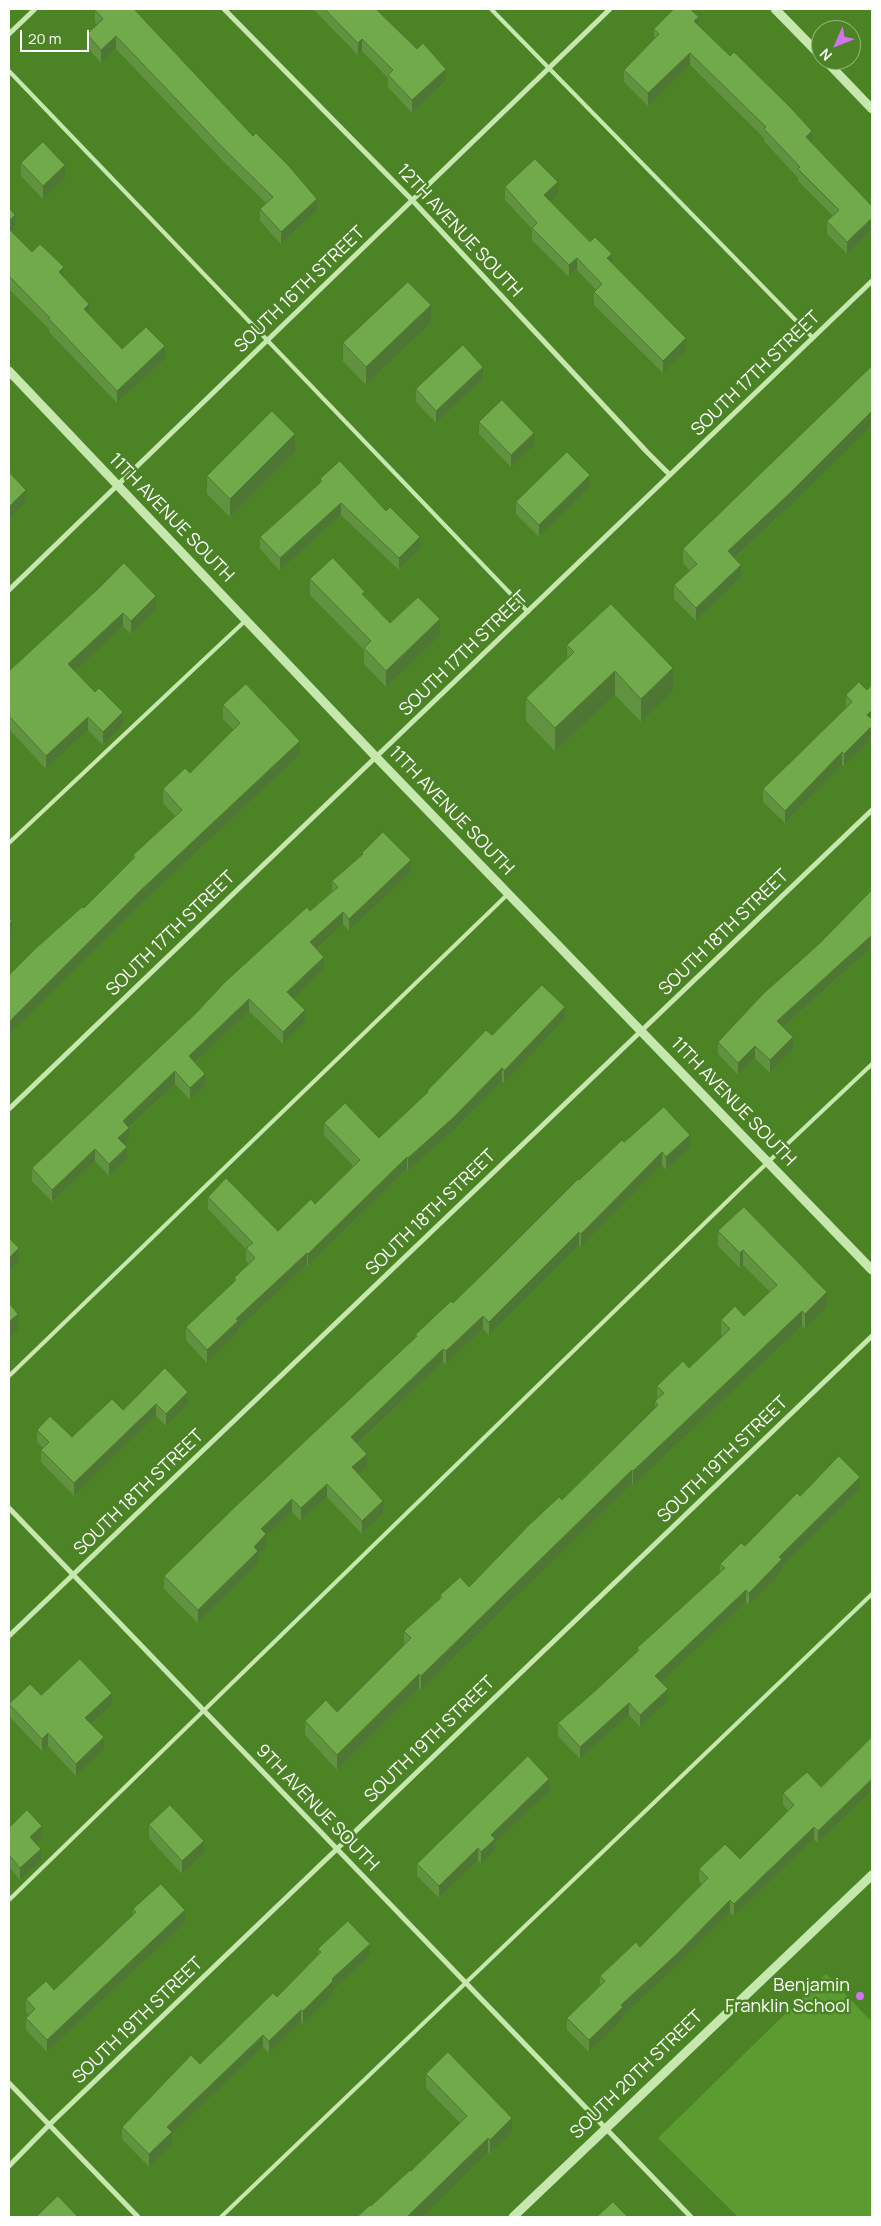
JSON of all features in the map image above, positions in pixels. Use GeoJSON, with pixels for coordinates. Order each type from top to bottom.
{"type":"FeatureCollection","features":[{"type":"Feature","properties":{"kind":"street"},"geometry":{"type":"LineString","coordinates":[[9,34],[35,9]]}},
{"type":"Feature","properties":{"kind":"street","name":"12TH AVENUE SOUTH"},"geometry":{"type":"LineString","coordinates":[[224,9],[413,201],[646,452],[670,475]]}},
{"type":"Feature","properties":{"kind":"street","name":"SOUTH 16TH STREET"},"geometry":{"type":"LineString","coordinates":[[9,590],[610,9]]}},
{"type":"Feature","properties":{"kind":"street"},"geometry":{"type":"LineString","coordinates":[[776,9],[811,46]]}},
{"type":"Feature","properties":{"kind":"street"},"geometry":{"type":"LineString","coordinates":[[835,70],[872,109]]}},
{"type":"Feature","properties":{"kind":"street","name":"SOUTH 17TH STREET"},"geometry":{"type":"LineString","coordinates":[[9,1109],[872,281]]}},
{"type":"Feature","properties":{"kind":"street","name":"11TH AVENUE SOUTH"},"geometry":{"type":"LineString","coordinates":[[9,371],[376,757],[872,1270]]}},
{"type":"Feature","properties":{"kind":"street","name":"SOUTH 18TH STREET"},"geometry":{"type":"LineString","coordinates":[[9,1636],[872,810]]}},
{"type":"Feature","properties":{"kind":"street","name":"SOUTH 19TH STREET"},"geometry":{"type":"LineString","coordinates":[[9,2166],[49,2125],[872,1336]]}},
{"type":"Feature","properties":{"kind":"street","name":"9TH AVENUE SOUTH"},"geometry":{"type":"LineString","coordinates":[[9,1508],[604,2129],[691,2217]]}},
{"type":"Feature","properties":{"kind":"street","name":"SOUTH 20TH STREET"},"geometry":{"type":"LineString","coordinates":[[513,2217],[872,1875]]}},
{"type":"Feature","properties":{"kind":"street"},"geometry":{"type":"LineString","coordinates":[[9,2083],[138,2217]]}},
{"type":"Feature","properties":{"kind":"lane"},"geometry":{"type":"LineString","coordinates":[[491,9],[813,338]]}},
{"type":"Feature","properties":{"kind":"lane"},"geometry":{"type":"LineString","coordinates":[[9,71],[528,612]]}},
{"type":"Feature","properties":{"kind":"lane"},"geometry":{"type":"LineString","coordinates":[[9,843],[246,620]]}},
{"type":"Feature","properties":{"kind":"lane"},"geometry":{"type":"LineString","coordinates":[[9,1376],[509,893]]}},
{"type":"Feature","properties":{"kind":"lane"},"geometry":{"type":"LineString","coordinates":[[9,1900],[768,1162],[872,1064]]}},
{"type":"Feature","properties":{"kind":"lane"},"geometry":{"type":"LineString","coordinates":[[221,2217],[872,1594]]}},
{"type":"Feature","properties":{"kind":"green space"},"geometry":{"type":"Polygon","coordinates":[[[826,1974],[870,2020],[872,2018],[872,2217],[738,2217],[658,2138],[826,1974]]]}},
{"type":"Feature","properties":{"kind":"building"},"geometry":{"type":"Polygon","coordinates":[[[96,9],[134,9],[253,136],[256,133],[288,165],[317,199],[281,232],[260,209],[273,197],[224,149],[116,36],[101,50],[87,34],[103,19],[96,9]]]}},
{"type":"Feature","properties":{"kind":"building"},"geometry":{"type":"Polygon","coordinates":[[[325,9],[376,9],[417,49],[423,43],[446,69],[412,100],[388,75],[393,70],[362,39],[358,43],[325,9]]]}},
{"type":"Feature","properties":{"kind":"building"},"geometry":{"type":"Polygon","coordinates":[[[674,9],[690,9],[699,17],[694,21],[730,56],[734,52],[789,106],[812,131],[806,137],[872,206],[872,218],[847,242],[827,221],[839,210],[798,169],[800,167],[764,129],[766,127],[690,53],[648,93],[624,70],[659,34],[654,29],[674,9]]]}},
{"type":"Feature","properties":{"kind":"building"},"geometry":{"type":"Polygon","coordinates":[[[43,142],[65,165],[43,186],[21,163],[43,142]]]}},
{"type":"Feature","properties":{"kind":"building"},"geometry":{"type":"Polygon","coordinates":[[[535,159],[558,182],[544,195],[590,242],[595,237],[612,254],[607,258],[686,338],[663,361],[594,292],[602,284],[577,258],[569,265],[532,228],[537,223],[505,187],[535,159]]]}},
{"type":"Feature","properties":{"kind":"building"},"geometry":{"type":"Polygon","coordinates":[[[9,208],[15,215],[9,221],[9,208]]]}},
{"type":"Feature","properties":{"kind":"building"},"geometry":{"type":"Polygon","coordinates":[[[9,229],[32,252],[40,244],[64,267],[59,272],[89,304],[84,309],[122,349],[146,327],[165,346],[117,391],[9,276],[9,229]]]}},
{"type":"Feature","properties":{"kind":"building"},"geometry":{"type":"Polygon","coordinates":[[[408,282],[431,305],[366,367],[343,343],[408,282]]]}},
{"type":"Feature","properties":{"kind":"building"},"geometry":{"type":"Polygon","coordinates":[[[463,345],[483,367],[436,411],[416,389],[463,345]]]}},
{"type":"Feature","properties":{"kind":"building"},"geometry":{"type":"Polygon","coordinates":[[[872,366],[872,411],[790,493],[728,551],[741,565],[696,608],[674,585],[697,564],[683,549],[872,366]]]}},
{"type":"Feature","properties":{"kind":"building"},"geometry":{"type":"Polygon","coordinates":[[[502,400],[534,433],[511,455],[479,422],[502,400]]]}},
{"type":"Feature","properties":{"kind":"building"},"geometry":{"type":"Polygon","coordinates":[[[272,411],[295,434],[230,499],[207,476],[272,411]]]}},
{"type":"Feature","properties":{"kind":"building"},"geometry":{"type":"Polygon","coordinates":[[[567,452],[590,475],[539,525],[516,502],[567,452]]]}},
{"type":"Feature","properties":{"kind":"building"},"geometry":{"type":"Polygon","coordinates":[[[340,461],[386,511],[390,507],[420,537],[399,558],[341,503],[280,558],[260,537],[322,481],[320,479],[340,461]]]}},
{"type":"Feature","properties":{"kind":"building"},"geometry":{"type":"Polygon","coordinates":[[[9,472],[26,490],[9,507],[9,472]]]}},
{"type":"Feature","properties":{"kind":"building"},"geometry":{"type":"Polygon","coordinates":[[[333,558],[365,592],[362,594],[390,623],[418,597],[440,619],[386,671],[364,648],[371,641],[310,579],[333,558]]]}},
{"type":"Feature","properties":{"kind":"building"},"geometry":{"type":"Polygon","coordinates":[[[124,563],[156,596],[131,621],[123,613],[68,664],[95,692],[99,688],[123,712],[103,732],[88,717],[46,756],[9,716],[9,671],[124,563]]]}},
{"type":"Feature","properties":{"kind":"building"},"geometry":{"type":"Polygon","coordinates":[[[611,604],[673,668],[641,699],[615,671],[555,728],[526,698],[574,652],[567,645],[611,604]]]}},
{"type":"Feature","properties":{"kind":"building"},"geometry":{"type":"Polygon","coordinates":[[[859,682],[867,690],[872,684],[872,710],[867,715],[872,719],[872,726],[844,754],[842,752],[785,811],[763,789],[852,702],[846,695],[859,682]]]}},
{"type":"Feature","properties":{"kind":"building"},"geometry":{"type":"Polygon","coordinates":[[[246,684],[300,741],[139,892],[9,1022],[9,975],[82,907],[84,908],[135,857],[133,855],[182,810],[163,789],[185,768],[190,773],[240,723],[223,705],[246,684]]]}},
{"type":"Feature","properties":{"kind":"building"},"geometry":{"type":"Polygon","coordinates":[[[383,832],[411,860],[349,919],[343,912],[310,942],[324,957],[287,992],[305,1010],[283,1032],[249,999],[189,1056],[205,1074],[190,1088],[175,1071],[123,1121],[129,1128],[118,1138],[127,1147],[109,1164],[95,1149],[52,1190],[32,1168],[196,1013],[225,982],[307,907],[310,911],[338,887],[332,881],[363,854],[383,832]]]}},
{"type":"Feature","properties":{"kind":"building"},"geometry":{"type":"Polygon","coordinates":[[[872,890],[872,935],[777,1021],[793,1037],[770,1060],[755,1046],[738,1063],[718,1042],[764,993],[819,944],[872,890]]]}},
{"type":"Feature","properties":{"kind":"building"},"geometry":{"type":"Polygon","coordinates":[[[542,985],[565,1007],[504,1071],[502,1068],[454,1117],[407,1157],[308,1254],[236,1319],[238,1321],[207,1350],[186,1327],[236,1280],[234,1278],[255,1258],[246,1248],[253,1243],[208,1197],[226,1178],[278,1231],[311,1199],[315,1204],[360,1160],[324,1123],[345,1103],[379,1138],[428,1092],[486,1030],[492,1035],[542,985]]]}},
{"type":"Feature","properties":{"kind":"building"},"geometry":{"type":"Polygon","coordinates":[[[664,1107],[690,1135],[666,1157],[662,1152],[581,1234],[579,1232],[489,1322],[483,1316],[446,1351],[443,1349],[351,1437],[367,1454],[352,1467],[383,1501],[362,1521],[327,1484],[301,1508],[292,1499],[261,1529],[266,1534],[254,1547],[258,1551],[198,1610],[164,1576],[417,1336],[415,1335],[451,1301],[453,1303],[578,1179],[622,1140],[624,1142],[664,1107]]]}},
{"type":"Feature","properties":{"kind":"building"},"geometry":{"type":"Polygon","coordinates":[[[744,1207],[827,1292],[805,1314],[802,1311],[632,1470],[421,1676],[419,1674],[337,1755],[305,1721],[326,1700],[337,1712],[411,1638],[404,1631],[442,1597],[440,1595],[460,1577],[469,1587],[529,1525],[559,1497],[562,1500],[658,1405],[655,1401],[664,1393],[657,1386],[683,1361],[689,1368],[730,1329],[721,1320],[735,1306],[744,1316],[777,1285],[743,1250],[740,1253],[718,1231],[744,1207]]]}},
{"type":"Feature","properties":{"kind":"building"},"geometry":{"type":"Polygon","coordinates":[[[9,1238],[19,1248],[9,1258],[9,1238]]]}},
{"type":"Feature","properties":{"kind":"building"},"geometry":{"type":"Polygon","coordinates":[[[9,1303],[18,1314],[9,1322],[9,1303]]]}},
{"type":"Feature","properties":{"kind":"building"},"geometry":{"type":"Polygon","coordinates":[[[165,1368],[188,1392],[166,1414],[156,1404],[74,1483],[41,1450],[49,1442],[37,1430],[50,1416],[72,1437],[112,1399],[123,1410],[165,1368]]]}},
{"type":"Feature","properties":{"kind":"building"},"geometry":{"type":"Polygon","coordinates":[[[839,1456],[860,1477],[779,1557],[782,1559],[749,1593],[746,1590],[655,1676],[668,1689],[640,1715],[629,1703],[580,1747],[558,1723],[594,1692],[639,1650],[637,1648],[725,1568],[720,1564],[741,1543],[745,1546],[797,1493],[800,1496],[839,1456]]]}},
{"type":"Feature","properties":{"kind":"building"},"geometry":{"type":"Polygon","coordinates":[[[80,1659],[112,1693],[85,1718],[104,1737],[76,1764],[48,1733],[42,1739],[9,1704],[30,1684],[41,1695],[80,1659]]]}},
{"type":"Feature","properties":{"kind":"building"},"geometry":{"type":"Polygon","coordinates":[[[872,1737],[872,1779],[818,1831],[814,1827],[734,1904],[730,1900],[678,1953],[621,2005],[623,2007],[589,2040],[567,2018],[605,1981],[600,1976],[636,1942],[640,1947],[708,1878],[699,1869],[725,1844],[740,1859],[794,1805],[783,1793],[807,1772],[821,1787],[872,1737]]]}},
{"type":"Feature","properties":{"kind":"building"},"geometry":{"type":"Polygon","coordinates":[[[528,1756],[549,1779],[491,1835],[495,1839],[481,1852],[478,1848],[439,1886],[417,1864],[528,1756]]]}},
{"type":"Feature","properties":{"kind":"building"},"geometry":{"type":"Polygon","coordinates":[[[170,1805],[204,1841],[182,1861],[149,1825],[170,1805]]]}},
{"type":"Feature","properties":{"kind":"building"},"geometry":{"type":"Polygon","coordinates":[[[27,1810],[42,1826],[30,1837],[41,1849],[20,1868],[9,1855],[9,1828],[27,1810]]]}},
{"type":"Feature","properties":{"kind":"building"},"geometry":{"type":"Polygon","coordinates":[[[161,1884],[185,1910],[47,2040],[26,2018],[35,2009],[26,1999],[46,1981],[54,1990],[136,1912],[133,1909],[161,1884]]]}},
{"type":"Feature","properties":{"kind":"building"},"geometry":{"type":"Polygon","coordinates":[[[348,1921],[370,1944],[332,1979],[333,1981],[303,2011],[301,2010],[269,2041],[263,2035],[167,2127],[172,2132],[149,2154],[122,2127],[191,2055],[200,2064],[273,1993],[277,1997],[321,1952],[318,1949],[348,1921]]]}},
{"type":"Feature","properties":{"kind":"building"},"geometry":{"type":"Polygon","coordinates":[[[448,2052],[512,2118],[490,2140],[488,2138],[407,2217],[357,2217],[411,2171],[467,2116],[426,2074],[448,2052]]]}},
{"type":"Feature","properties":{"kind":"building"},"geometry":{"type":"Polygon","coordinates":[[[58,2196],[78,2217],[36,2217],[58,2196]]]}},
{"type":"Feature","properties":{"kind":"building"},"geometry":{"type":"Polygon","coordinates":[[[613,2202],[628,2217],[597,2217],[613,2202]]]}},
{"type":"Feature","properties":{"kind":"place","name":"Benjamin Franklin School"},"geometry":{"type":"Point","coordinates":[860,1996]}}]}
